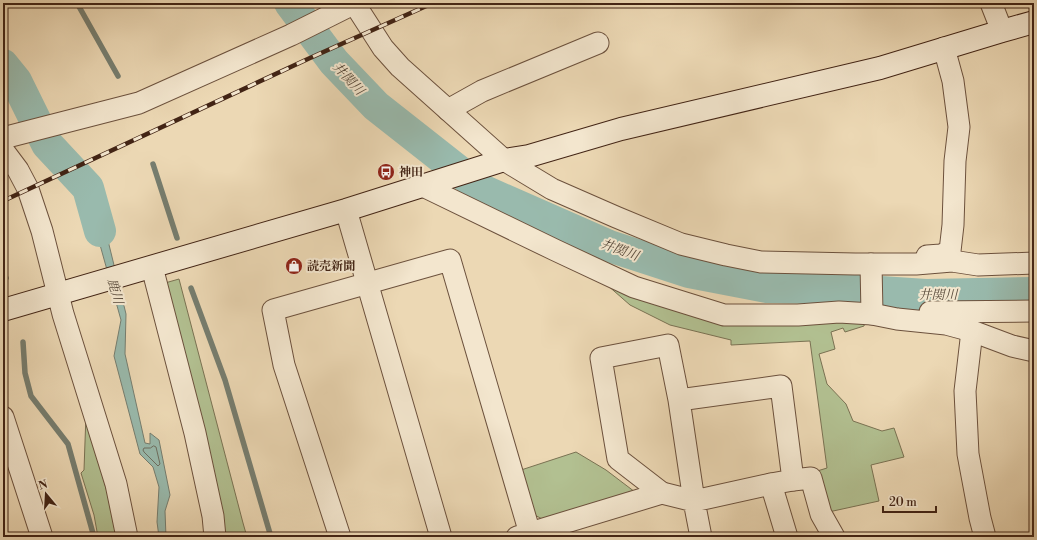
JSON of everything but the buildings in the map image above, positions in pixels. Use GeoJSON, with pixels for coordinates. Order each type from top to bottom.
{"type":"FeatureCollection","features":[{"type":"Feature","properties":{"kind":"street"},"geometry":{"type":"LineString","coordinates":[[991,3],[1002,31]]}},
{"type":"Feature","properties":{"kind":"street"},"geometry":{"type":"LineString","coordinates":[[127,537],[116,484],[63,314],[65,292],[28,189],[5,142],[82,118],[139,103],[291,35],[351,5],[387,53],[400,67],[448,110],[500,161],[552,189],[681,244],[761,262],[871,267],[952,261],[978,266],[1034,263]]}},
{"type":"Feature","properties":{"kind":"street"},"geometry":{"type":"LineString","coordinates":[[3,310],[346,210],[500,161],[529,156],[621,129],[880,68],[1034,22]]}},
{"type":"Feature","properties":{"kind":"street"},"geometry":{"type":"LineString","coordinates":[[448,110],[482,91],[598,43]]}},
{"type":"Feature","properties":{"kind":"street"},"geometry":{"type":"LineString","coordinates":[[871,267],[911,257],[941,255],[950,251],[953,225],[955,161],[959,127],[954,81],[944,48]]}},
{"type":"Feature","properties":{"kind":"street"},"geometry":{"type":"LineString","coordinates":[[424,186],[555,250],[634,286],[724,315],[798,315],[898,310],[944,312],[1034,311]]}},
{"type":"Feature","properties":{"kind":"street"},"geometry":{"type":"LineString","coordinates":[[346,210],[441,537]]}},
{"type":"Feature","properties":{"kind":"street"},"geometry":{"type":"LineString","coordinates":[[340,537],[284,365],[273,310],[450,260],[526,536],[662,494]]}},
{"type":"Feature","properties":{"kind":"street"},"geometry":{"type":"LineString","coordinates":[[871,267],[872,311]]}},
{"type":"Feature","properties":{"kind":"street"},"geometry":{"type":"LineString","coordinates":[[147,268],[195,433],[213,516],[215,537]]}},
{"type":"Feature","properties":{"kind":"street"},"geometry":{"type":"LineString","coordinates":[[872,311],[897,319],[946,324],[972,331],[1012,346],[1034,351]]}},
{"type":"Feature","properties":{"kind":"street"},"geometry":{"type":"LineString","coordinates":[[972,331],[965,391],[968,454],[985,537]]}},
{"type":"Feature","properties":{"kind":"street"},"geometry":{"type":"LineString","coordinates":[[701,537],[694,501],[679,400],[668,345],[601,358],[618,459],[662,494],[694,501],[771,484],[811,478],[821,514],[834,537]]}},
{"type":"Feature","properties":{"kind":"street"},"geometry":{"type":"LineString","coordinates":[[679,400],[781,386],[793,480]]}},
{"type":"Feature","properties":{"kind":"street"},"geometry":{"type":"LineString","coordinates":[[3,417],[42,537]]}},
{"type":"Feature","properties":{"kind":"street"},"geometry":{"type":"LineString","coordinates":[[771,484],[786,537]]}},
{"type":"Feature","properties":{"kind":"green space"},"geometry":{"type":"Polygon","coordinates":[[[179,279],[247,537],[224,537],[165,283],[179,279]]]}},
{"type":"Feature","properties":{"kind":"green space"},"geometry":{"type":"Polygon","coordinates":[[[606,284],[668,308],[866,318],[864,326],[845,332],[843,328],[831,332],[835,349],[819,354],[827,384],[846,404],[853,421],[882,431],[894,428],[904,457],[871,465],[879,501],[824,513],[814,472],[827,468],[810,341],[731,345],[731,340],[670,325],[630,305],[606,284]]]}},
{"type":"Feature","properties":{"kind":"green space"},"geometry":{"type":"Polygon","coordinates":[[[86,414],[110,503],[116,537],[98,537],[94,515],[81,473],[84,470],[86,414]]]}},
{"type":"Feature","properties":{"kind":"green space"},"geometry":{"type":"Polygon","coordinates":[[[576,452],[606,470],[635,492],[544,520],[531,513],[518,471],[576,452]]]}},
{"type":"Feature","properties":{"kind":"water"},"geometry":{"type":"Polygon","coordinates":[[[88,188],[100,208],[126,314],[125,354],[145,443],[150,444],[150,433],[159,440],[170,495],[165,511],[166,537],[159,537],[157,522],[159,487],[153,467],[140,454],[114,356],[121,320],[90,209],[88,188]]]}},
{"type":"Feature","properties":{"kind":"waterway"},"geometry":{"type":"LineString","coordinates":[[77,3],[118,76]]}},
{"type":"Feature","properties":{"kind":"waterway","name":"井関川"},"geometry":{"type":"LineString","coordinates":[[290,3],[334,62],[376,106],[484,191],[609,246],[689,272],[767,287],[820,288],[926,295],[1034,293]]}},
{"type":"Feature","properties":{"kind":"waterway","name":"鹿川"},"geometry":{"type":"LineString","coordinates":[[3,65],[16,81],[47,144],[88,188],[100,231]]}},
{"type":"Feature","properties":{"kind":"waterway"},"geometry":{"type":"LineString","coordinates":[[153,164],[177,238]]}},
{"type":"Feature","properties":{"kind":"waterway"},"geometry":{"type":"LineString","coordinates":[[3,272],[6,278]]}},
{"type":"Feature","properties":{"kind":"waterway"},"geometry":{"type":"LineString","coordinates":[[191,288],[225,380],[271,537]]}},
{"type":"Feature","properties":{"kind":"waterway"},"geometry":{"type":"LineString","coordinates":[[23,342],[25,373],[31,396],[68,444],[94,537]]}},
{"type":"Feature","properties":{"kind":"railway"},"geometry":{"type":"LineString","coordinates":[[3,201],[310,58],[433,3]]}},
{"type":"Feature","properties":{"kind":"place","name":"神田"},"geometry":{"type":"Point","coordinates":[386,172]}},
{"type":"Feature","properties":{"kind":"place","name":"読売新聞"},"geometry":{"type":"Point","coordinates":[294,266]}}]}
